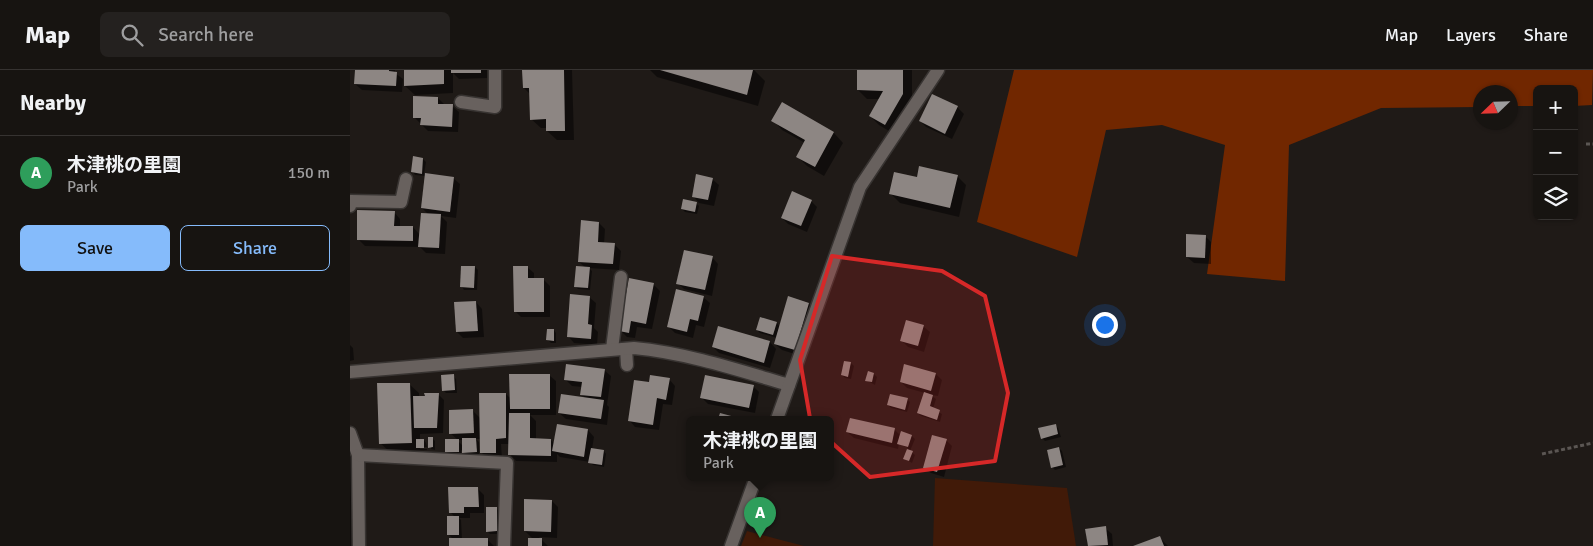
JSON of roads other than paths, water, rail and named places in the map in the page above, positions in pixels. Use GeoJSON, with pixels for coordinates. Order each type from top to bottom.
{"type":"FeatureCollection","features":[{"type":"Feature","properties":{"kind":"street"},"geometry":{"type":"LineString","coordinates":[[461,102],[495,107],[495,70]]}},
{"type":"Feature","properties":{"kind":"street"},"geometry":{"type":"LineString","coordinates":[[777,416],[860,187],[938,70]]}},
{"type":"Feature","properties":{"kind":"street"},"geometry":{"type":"LineString","coordinates":[[350,206],[351,201],[401,202],[406,178]]}},
{"type":"Feature","properties":{"kind":"street"},"geometry":{"type":"LineString","coordinates":[[612,349],[621,277]]}},
{"type":"Feature","properties":{"kind":"street"},"geometry":{"type":"LineString","coordinates":[[350,372],[626,349],[684,355],[789,385]]}},
{"type":"Feature","properties":{"kind":"street"},"geometry":{"type":"LineString","coordinates":[[626,349],[627,365]]}},
{"type":"Feature","properties":{"kind":"street"},"geometry":{"type":"LineString","coordinates":[[350,433],[358,455],[359,546]]}},
{"type":"Feature","properties":{"kind":"street"},"geometry":{"type":"LineString","coordinates":[[358,455],[507,463],[504,546]]}},
{"type":"Feature","properties":{"kind":"street"},"geometry":{"type":"LineString","coordinates":[[731,546],[755,481]]}},
{"type":"Feature","properties":{"kind":"place","name":"木津桃の里園"},"geometry":{"type":"Point","coordinates":[760,538]}}]}
